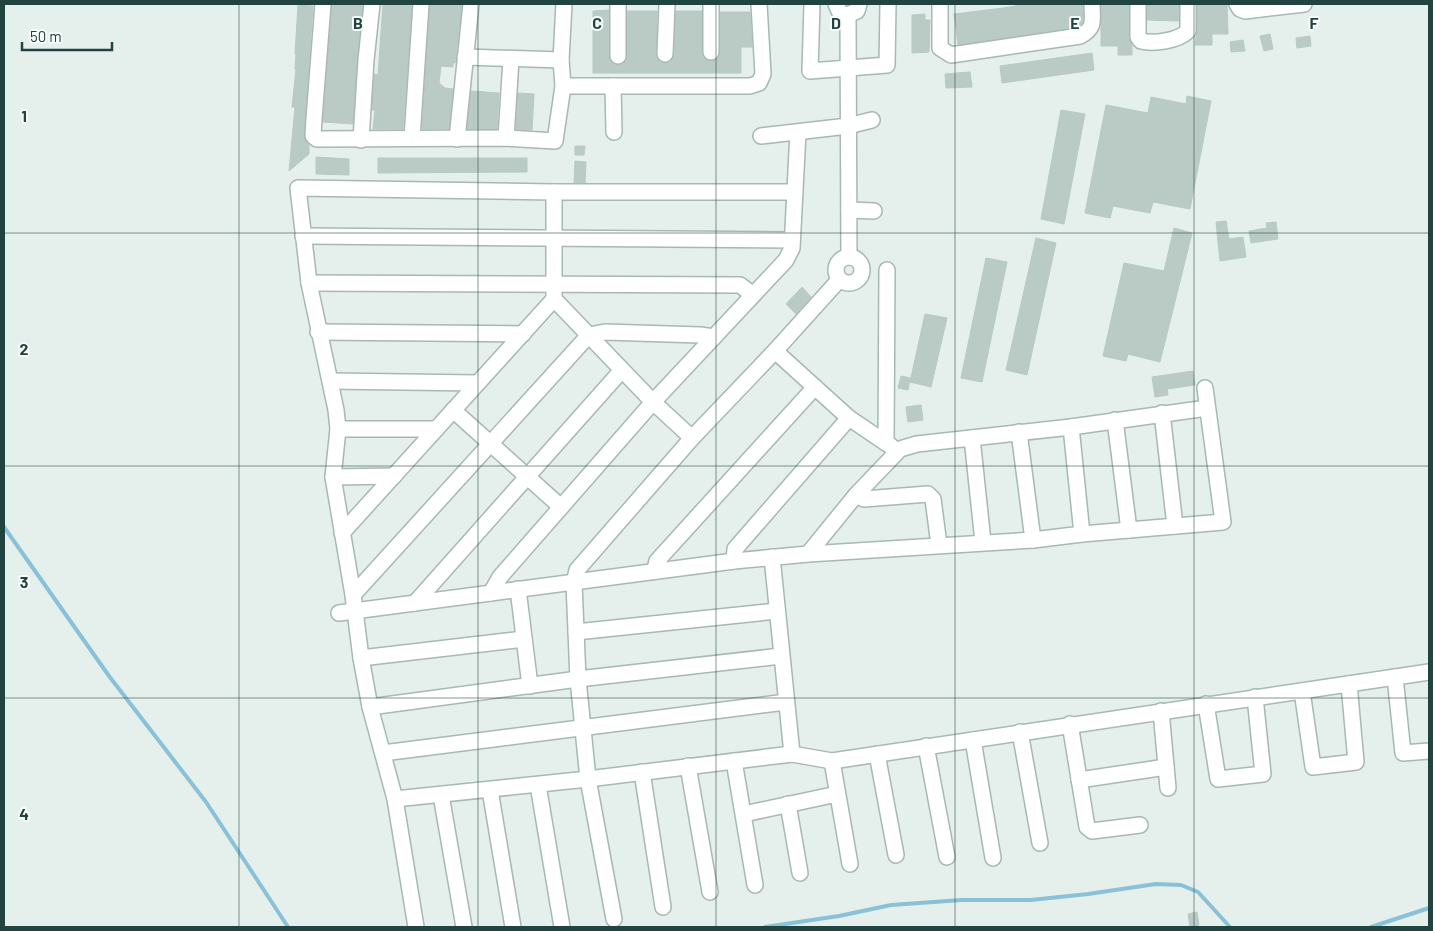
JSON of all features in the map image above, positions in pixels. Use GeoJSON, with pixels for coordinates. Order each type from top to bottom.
{"type":"FeatureCollection","features":[{"type":"Feature","properties":{"kind":"street"},"geometry":{"type":"LineString","coordinates":[[323,4],[313,136],[317,139],[506,138],[555,141],[562,86],[561,60],[564,4]]}},
{"type":"Feature","properties":{"kind":"street"},"geometry":{"type":"LineString","coordinates":[[361,140],[372,4]]}},
{"type":"Feature","properties":{"kind":"street"},"geometry":{"type":"LineString","coordinates":[[412,138],[421,4]]}},
{"type":"Feature","properties":{"kind":"street"},"geometry":{"type":"LineString","coordinates":[[457,139],[471,4]]}},
{"type":"Feature","properties":{"kind":"street"},"geometry":{"type":"LineString","coordinates":[[618,4],[618,56]]}},
{"type":"Feature","properties":{"kind":"street"},"geometry":{"type":"LineString","coordinates":[[665,54],[667,4]]}},
{"type":"Feature","properties":{"kind":"street"},"geometry":{"type":"LineString","coordinates":[[711,4],[711,52]]}},
{"type":"Feature","properties":{"kind":"street"},"geometry":{"type":"LineString","coordinates":[[562,86],[750,86],[758,83],[763,74],[759,4]]}},
{"type":"Feature","properties":{"kind":"street"},"geometry":{"type":"LineString","coordinates":[[812,4],[810,71],[893,64],[888,4]]}},
{"type":"Feature","properties":{"kind":"street"},"geometry":{"type":"LineString","coordinates":[[836,4],[840,13],[848,15],[857,11],[859,4],[868,4]]}},
{"type":"Feature","properties":{"kind":"street"},"geometry":{"type":"LineString","coordinates":[[940,4],[940,48],[951,55],[1080,36],[1088,32],[1092,26],[1092,4]]}},
{"type":"Feature","properties":{"kind":"street"},"geometry":{"type":"LineString","coordinates":[[1138,4],[1138,38],[1141,41],[1151,42],[1178,37],[1188,31],[1188,4]]}},
{"type":"Feature","properties":{"kind":"street"},"geometry":{"type":"LineString","coordinates":[[1237,4],[1240,9],[1245,11],[1304,4]]}},
{"type":"Feature","properties":{"kind":"street"},"geometry":{"type":"LineString","coordinates":[[848,15],[849,257]]}},
{"type":"Feature","properties":{"kind":"street"},"geometry":{"type":"LineString","coordinates":[[465,58],[561,60]]}},
{"type":"Feature","properties":{"kind":"street"},"geometry":{"type":"LineString","coordinates":[[506,138],[511,59]]}},
{"type":"Feature","properties":{"kind":"street"},"geometry":{"type":"LineString","coordinates":[[614,86],[614,132]]}},
{"type":"Feature","properties":{"kind":"street"},"geometry":{"type":"LineString","coordinates":[[761,136],[848,126],[872,120]]}},
{"type":"Feature","properties":{"kind":"street"},"geometry":{"type":"LineString","coordinates":[[491,593],[500,577],[653,402],[786,260],[792,248],[798,132]]}},
{"type":"Feature","properties":{"kind":"street"},"geometry":{"type":"LineString","coordinates":[[416,927],[395,800],[370,707],[361,658],[333,476],[338,428],[336,410],[309,283],[298,188],[554,192],[794,192]]}},
{"type":"Feature","properties":{"kind":"street"},"geometry":{"type":"LineString","coordinates":[[342,534],[523,334],[554,292],[554,192]]}},
{"type":"Feature","properties":{"kind":"street"},"geometry":{"type":"LineString","coordinates":[[849,210],[874,211]]}},
{"type":"Feature","properties":{"kind":"street"},"geometry":{"type":"LineString","coordinates":[[303,236],[792,240]]}},
{"type":"Feature","properties":{"kind":"street"},"geometry":{"type":"LineString","coordinates":[[845,257],[857,260],[862,268],[875,271],[861,276],[855,282],[847,284],[839,280],[835,272],[837,263],[845,257]]}},
{"type":"Feature","properties":{"kind":"street"},"geometry":{"type":"LineString","coordinates":[[808,554],[893,446],[875,271]]}},
{"type":"Feature","properties":{"kind":"street"},"geometry":{"type":"LineString","coordinates":[[614,919],[588,779],[578,679],[574,582],[577,570],[692,438],[775,351],[839,280]]}},
{"type":"Feature","properties":{"kind":"street"},"geometry":{"type":"LineString","coordinates":[[309,283],[554,292],[740,285],[753,295]]}},
{"type":"Feature","properties":{"kind":"street"},"geometry":{"type":"LineString","coordinates":[[554,292],[589,335],[622,370],[692,438]]}},
{"type":"Feature","properties":{"kind":"street"},"geometry":{"type":"LineString","coordinates":[[318,332],[523,334]]}},
{"type":"Feature","properties":{"kind":"street"},"geometry":{"type":"LineString","coordinates":[[339,613],[354,603],[491,443],[589,335],[604,332],[714,337]]}},
{"type":"Feature","properties":{"kind":"street"},"geometry":{"type":"LineString","coordinates":[[775,351],[849,418],[893,446],[1071,427],[1207,408]]}},
{"type":"Feature","properties":{"kind":"street"},"geometry":{"type":"LineString","coordinates":[[415,603],[622,370]]}},
{"type":"Feature","properties":{"kind":"street"},"geometry":{"type":"LineString","coordinates":[[330,381],[478,383]]}},
{"type":"Feature","properties":{"kind":"street"},"geometry":{"type":"LineString","coordinates":[[656,571],[657,562],[815,387]]}},
{"type":"Feature","properties":{"kind":"street"},"geometry":{"type":"LineString","coordinates":[[354,603],[415,603],[772,556],[1033,540],[1223,522],[1205,388]]}},
{"type":"Feature","properties":{"kind":"street"},"geometry":{"type":"LineString","coordinates":[[454,410],[561,507]]}},
{"type":"Feature","properties":{"kind":"street"},"geometry":{"type":"LineString","coordinates":[[1162,414],[1176,526]]}},
{"type":"Feature","properties":{"kind":"street"},"geometry":{"type":"LineString","coordinates":[[734,561],[735,548],[849,418]]}},
{"type":"Feature","properties":{"kind":"street"},"geometry":{"type":"LineString","coordinates":[[1115,420],[1129,530]]}},
{"type":"Feature","properties":{"kind":"street"},"geometry":{"type":"LineString","coordinates":[[1071,427],[1082,534]]}},
{"type":"Feature","properties":{"kind":"street"},"geometry":{"type":"LineString","coordinates":[[338,428],[436,429]]}},
{"type":"Feature","properties":{"kind":"street"},"geometry":{"type":"LineString","coordinates":[[1019,432],[1033,540]]}},
{"type":"Feature","properties":{"kind":"street"},"geometry":{"type":"LineString","coordinates":[[972,438],[983,542]]}},
{"type":"Feature","properties":{"kind":"street"},"geometry":{"type":"LineString","coordinates":[[333,476],[394,476]]}},
{"type":"Feature","properties":{"kind":"street"},"geometry":{"type":"LineString","coordinates":[[856,495],[864,499],[928,494],[932,499],[939,545]]}},
{"type":"Feature","properties":{"kind":"street"},"geometry":{"type":"LineString","coordinates":[[772,556],[792,754]]}},
{"type":"Feature","properties":{"kind":"street"},"geometry":{"type":"LineString","coordinates":[[518,589],[530,686]]}},
{"type":"Feature","properties":{"kind":"street"},"geometry":{"type":"LineString","coordinates":[[576,632],[777,611]]}},
{"type":"Feature","properties":{"kind":"street"},"geometry":{"type":"LineString","coordinates":[[361,658],[524,639]]}},
{"type":"Feature","properties":{"kind":"street"},"geometry":{"type":"LineString","coordinates":[[370,707],[578,679],[781,656]]}},
{"type":"Feature","properties":{"kind":"street"},"geometry":{"type":"LineString","coordinates":[[395,800],[538,785],[792,754],[832,761],[1070,724],[1429,672]]}},
{"type":"Feature","properties":{"kind":"street"},"geometry":{"type":"LineString","coordinates":[[1395,677],[1403,754],[1429,751]]}},
{"type":"Feature","properties":{"kind":"street"},"geometry":{"type":"LineString","coordinates":[[1302,691],[1313,767],[1356,762],[1349,684]]}},
{"type":"Feature","properties":{"kind":"street"},"geometry":{"type":"LineString","coordinates":[[1206,704],[1218,779],[1263,774],[1255,697]]}},
{"type":"Feature","properties":{"kind":"street"},"geometry":{"type":"LineString","coordinates":[[383,753],[786,702]]}},
{"type":"Feature","properties":{"kind":"street"},"geometry":{"type":"LineString","coordinates":[[1161,711],[1168,788]]}},
{"type":"Feature","properties":{"kind":"street"},"geometry":{"type":"LineString","coordinates":[[1070,724],[1087,827],[1092,831],[1140,825]]}},
{"type":"Feature","properties":{"kind":"street"},"geometry":{"type":"LineString","coordinates":[[1020,732],[1040,843]]}},
{"type":"Feature","properties":{"kind":"street"},"geometry":{"type":"LineString","coordinates":[[973,740],[993,858]]}},
{"type":"Feature","properties":{"kind":"street"},"geometry":{"type":"LineString","coordinates":[[926,746],[947,857]]}},
{"type":"Feature","properties":{"kind":"street"},"geometry":{"type":"LineString","coordinates":[[877,754],[896,855]]}},
{"type":"Feature","properties":{"kind":"street"},"geometry":{"type":"LineString","coordinates":[[734,761],[755,885]]}},
{"type":"Feature","properties":{"kind":"street"},"geometry":{"type":"LineString","coordinates":[[832,761],[850,864]]}},
{"type":"Feature","properties":{"kind":"street"},"geometry":{"type":"LineString","coordinates":[[688,766],[710,892]]}},
{"type":"Feature","properties":{"kind":"street"},"geometry":{"type":"LineString","coordinates":[[1079,780],[1166,767]]}},
{"type":"Feature","properties":{"kind":"street"},"geometry":{"type":"LineString","coordinates":[[642,772],[663,907]]}},
{"type":"Feature","properties":{"kind":"street"},"geometry":{"type":"LineString","coordinates":[[538,785],[562,927]]}},
{"type":"Feature","properties":{"kind":"street"},"geometry":{"type":"LineString","coordinates":[[490,790],[513,927]]}},
{"type":"Feature","properties":{"kind":"street"},"geometry":{"type":"LineString","coordinates":[[744,814],[837,794]]}},
{"type":"Feature","properties":{"kind":"street"},"geometry":{"type":"LineString","coordinates":[[441,795],[464,927]]}},
{"type":"Feature","properties":{"kind":"street"},"geometry":{"type":"LineString","coordinates":[[788,804],[800,873]]}},
{"type":"Feature","properties":{"kind":"building"},"geometry":{"type":"Polygon","coordinates":[[[332,4],[363,4],[353,124],[323,122],[332,4]]]}},
{"type":"Feature","properties":{"kind":"building"},"geometry":{"type":"Polygon","coordinates":[[[383,4],[412,4],[403,129],[373,129],[375,110],[372,110],[374,74],[378,75],[383,4]]]}},
{"type":"Feature","properties":{"kind":"building"},"geometry":{"type":"Polygon","coordinates":[[[430,4],[462,4],[455,63],[453,63],[453,67],[441,66],[439,83],[445,88],[453,89],[449,129],[422,129],[430,4]]]}},
{"type":"Feature","properties":{"kind":"building"},"geometry":{"type":"Polygon","coordinates":[[[1016,4],[1083,4],[1083,21],[1077,27],[958,45],[954,14],[1016,6],[1016,4]]]}},
{"type":"Feature","properties":{"kind":"building"},"geometry":{"type":"Polygon","coordinates":[[[1101,4],[1129,4],[1129,37],[1132,45],[1132,55],[1118,55],[1118,46],[1101,46],[1101,4]]]}},
{"type":"Feature","properties":{"kind":"building"},"geometry":{"type":"Polygon","coordinates":[[[1147,4],[1179,4],[1179,21],[1147,20],[1147,4]]]}},
{"type":"Feature","properties":{"kind":"building"},"geometry":{"type":"Polygon","coordinates":[[[1197,4],[1227,4],[1228,34],[1212,34],[1212,45],[1195,45],[1197,4]]]}},
{"type":"Feature","properties":{"kind":"building"},"geometry":{"type":"Polygon","coordinates":[[[298,5],[313,6],[304,135],[309,145],[309,154],[289,171],[295,107],[292,107],[296,69],[298,5]]]}},
{"type":"Feature","properties":{"kind":"building"},"geometry":{"type":"Polygon","coordinates":[[[609,10],[609,56],[613,64],[623,64],[627,56],[627,11],[657,11],[656,54],[660,62],[670,62],[674,55],[676,11],[702,11],[702,52],[703,57],[707,60],[715,60],[719,56],[720,12],[750,12],[752,47],[741,47],[741,73],[593,73],[593,11],[609,10]]]}},
{"type":"Feature","properties":{"kind":"building"},"geometry":{"type":"Polygon","coordinates":[[[925,14],[925,20],[930,20],[929,52],[912,53],[912,15],[925,14]]]}},
{"type":"Feature","properties":{"kind":"building"},"geometry":{"type":"Polygon","coordinates":[[[1270,34],[1273,49],[1264,51],[1260,36],[1270,34]]]}},
{"type":"Feature","properties":{"kind":"building"},"geometry":{"type":"Polygon","coordinates":[[[1310,36],[1311,46],[1297,48],[1296,38],[1310,36]]]}},
{"type":"Feature","properties":{"kind":"building"},"geometry":{"type":"Polygon","coordinates":[[[1243,40],[1245,51],[1231,52],[1230,42],[1243,40]]]}},
{"type":"Feature","properties":{"kind":"building"},"geometry":{"type":"Polygon","coordinates":[[[1092,53],[1094,70],[1002,83],[1000,66],[1092,53]]]}},
{"type":"Feature","properties":{"kind":"building"},"geometry":{"type":"Polygon","coordinates":[[[970,72],[972,87],[946,88],[945,74],[970,72]]]}},
{"type":"Feature","properties":{"kind":"building"},"geometry":{"type":"Polygon","coordinates":[[[471,91],[499,93],[497,129],[467,129],[471,91]]]}},
{"type":"Feature","properties":{"kind":"building"},"geometry":{"type":"Polygon","coordinates":[[[518,93],[534,94],[532,130],[516,129],[518,93]]]}},
{"type":"Feature","properties":{"kind":"building"},"geometry":{"type":"Polygon","coordinates":[[[1187,96],[1211,101],[1190,209],[1153,202],[1150,213],[1113,206],[1110,218],[1085,213],[1106,105],[1148,113],[1151,97],[1186,104],[1187,96]]]}},
{"type":"Feature","properties":{"kind":"building"},"geometry":{"type":"Polygon","coordinates":[[[1061,110],[1085,114],[1064,224],[1041,219],[1061,110]]]}},
{"type":"Feature","properties":{"kind":"building"},"geometry":{"type":"Polygon","coordinates":[[[575,146],[585,146],[584,155],[575,155],[575,146]]]}},
{"type":"Feature","properties":{"kind":"building"},"geometry":{"type":"Polygon","coordinates":[[[316,157],[349,159],[349,175],[316,174],[316,157]]]}},
{"type":"Feature","properties":{"kind":"building"},"geometry":{"type":"Polygon","coordinates":[[[378,158],[527,158],[527,172],[378,173],[378,158]]]}},
{"type":"Feature","properties":{"kind":"building"},"geometry":{"type":"Polygon","coordinates":[[[575,161],[586,162],[585,183],[574,183],[575,161]]]}},
{"type":"Feature","properties":{"kind":"building"},"geometry":{"type":"Polygon","coordinates":[[[1226,221],[1229,239],[1243,237],[1246,257],[1220,261],[1216,222],[1226,221]]]}},
{"type":"Feature","properties":{"kind":"building"},"geometry":{"type":"Polygon","coordinates":[[[1276,222],[1278,239],[1251,243],[1249,231],[1267,228],[1266,223],[1276,222]]]}},
{"type":"Feature","properties":{"kind":"building"},"geometry":{"type":"Polygon","coordinates":[[[1174,228],[1192,233],[1160,362],[1128,354],[1126,361],[1103,356],[1124,263],[1164,271],[1174,228]]]}},
{"type":"Feature","properties":{"kind":"building"},"geometry":{"type":"Polygon","coordinates":[[[1036,238],[1056,243],[1027,375],[1006,370],[1036,238]]]}},
{"type":"Feature","properties":{"kind":"building"},"geometry":{"type":"Polygon","coordinates":[[[986,258],[1007,262],[982,382],[961,378],[986,258]]]}},
{"type":"Feature","properties":{"kind":"building"},"geometry":{"type":"Polygon","coordinates":[[[802,287],[811,297],[796,314],[786,304],[802,287]]]}},
{"type":"Feature","properties":{"kind":"building"},"geometry":{"type":"Polygon","coordinates":[[[925,314],[947,318],[931,387],[910,382],[925,314]]]}},
{"type":"Feature","properties":{"kind":"building"},"geometry":{"type":"Polygon","coordinates":[[[1193,371],[1195,385],[1167,389],[1168,395],[1155,397],[1152,377],[1193,371]]]}},
{"type":"Feature","properties":{"kind":"building"},"geometry":{"type":"Polygon","coordinates":[[[901,376],[910,378],[908,390],[898,388],[901,376]]]}},
{"type":"Feature","properties":{"kind":"building"},"geometry":{"type":"Polygon","coordinates":[[[921,405],[923,420],[908,422],[906,407],[921,405]]]}},
{"type":"Feature","properties":{"kind":"building"},"geometry":{"type":"Polygon","coordinates":[[[1197,912],[1199,925],[1190,927],[1188,914],[1197,912]]]}},
{"type":"Feature","properties":{"kind":"waterway"},"geometry":{"type":"LineString","coordinates":[[4,527],[109,676],[206,802],[288,927]]}},
{"type":"Feature","properties":{"kind":"waterway"},"geometry":{"type":"LineString","coordinates":[[765,927],[839,916],[891,905],[962,900],[1031,900],[1156,884],[1181,885],[1198,892],[1230,927]]}},
{"type":"Feature","properties":{"kind":"waterway"},"geometry":{"type":"LineString","coordinates":[[1371,927],[1429,908]]}}]}
